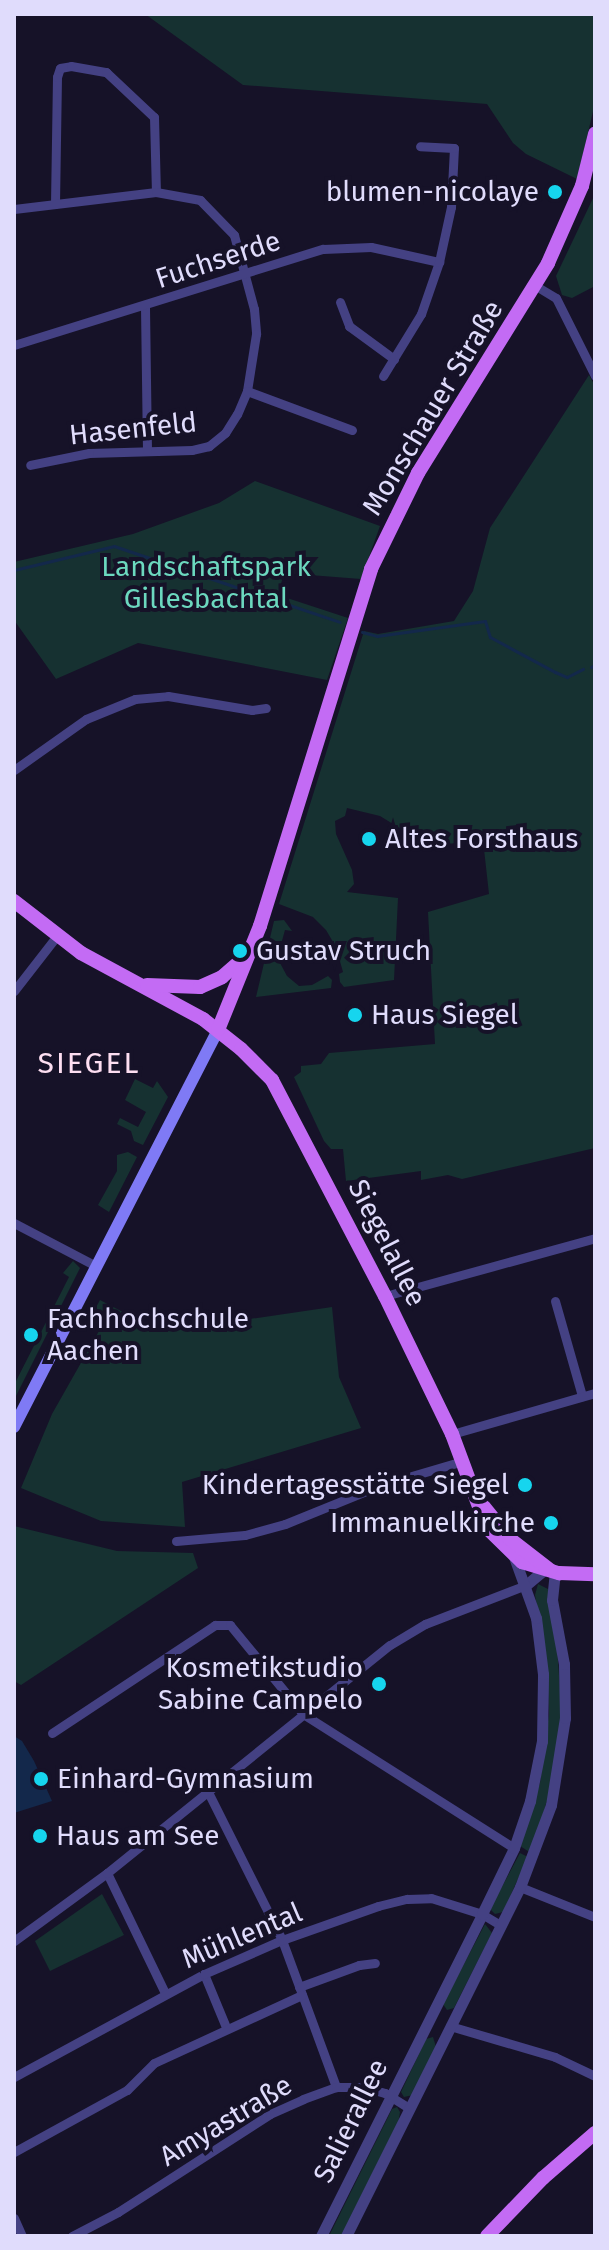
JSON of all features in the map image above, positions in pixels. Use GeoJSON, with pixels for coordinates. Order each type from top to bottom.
{"type":"FeatureCollection","features":[{"type":"Feature","properties":{"kind":"main road","name":"Monschauer Straße"},"geometry":{"type":"LineString","coordinates":[[218,1030],[250,952],[371,569],[418,473],[536,286],[582,186],[595,134]]}},
{"type":"Feature","properties":{"kind":"main road","name":"Siegelallee"},"geometry":{"type":"LineString","coordinates":[[14,901],[56,937],[218,1030],[257,1063],[281,1094],[385,1296],[452,1434],[487,1528],[514,1557],[550,1571]]}},
{"type":"Feature","properties":{"kind":"main road"},"geometry":{"type":"LineString","coordinates":[[139,984],[200,987],[222,977],[250,952]]}},
{"type":"Feature","properties":{"kind":"main road"},"geometry":{"type":"LineString","coordinates":[[14,1427],[94,1265],[218,1030]]}},
{"type":"Feature","properties":{"kind":"main road","name":"Siegelallee"},"geometry":{"type":"LineString","coordinates":[[478,1499],[510,1539],[550,1571]]}},
{"type":"Feature","properties":{"kind":"main road"},"geometry":{"type":"LineString","coordinates":[[550,1571],[595,1574]]}},
{"type":"Feature","properties":{"kind":"main road"},"geometry":{"type":"LineString","coordinates":[[487,2236],[543,2178],[595,2133]]}},
{"type":"Feature","properties":{"kind":"street"},"geometry":{"type":"LineString","coordinates":[[55,204],[57,77],[60,68],[71,66],[106,72],[154,117],[156,192]]}},
{"type":"Feature","properties":{"kind":"street"},"geometry":{"type":"LineString","coordinates":[[383,376],[421,314],[439,262],[451,207],[454,148],[420,146]]}},
{"type":"Feature","properties":{"kind":"street","name":"Hasenfeld"},"geometry":{"type":"LineString","coordinates":[[14,209],[156,192],[200,200],[219,216],[234,235],[245,273],[256,334],[247,391],[225,433],[209,446],[192,450],[89,453],[30,465]]}},
{"type":"Feature","properties":{"kind":"street","name":"Fuchserde"},"geometry":{"type":"LineString","coordinates":[[14,345],[145,307],[323,249],[371,247],[439,262]]}},
{"type":"Feature","properties":{"kind":"street"},"geometry":{"type":"LineString","coordinates":[[536,286],[550,291],[556,298],[595,376]]}},
{"type":"Feature","properties":{"kind":"street"},"geometry":{"type":"LineString","coordinates":[[340,302],[349,326],[394,359]]}},
{"type":"Feature","properties":{"kind":"street"},"geometry":{"type":"LineString","coordinates":[[145,307],[147,451]]}},
{"type":"Feature","properties":{"kind":"street"},"geometry":{"type":"LineString","coordinates":[[247,391],[352,430]]}},
{"type":"Feature","properties":{"kind":"street"},"geometry":{"type":"LineString","coordinates":[[14,770],[86,719],[135,699],[168,696],[252,710],[266,708]]}},
{"type":"Feature","properties":{"kind":"street"},"geometry":{"type":"LineString","coordinates":[[14,991],[56,937]]}},
{"type":"Feature","properties":{"kind":"street"},"geometry":{"type":"LineString","coordinates":[[14,1223],[94,1265]]}},
{"type":"Feature","properties":{"kind":"street"},"geometry":{"type":"LineString","coordinates":[[385,1296],[595,1238]]}},
{"type":"Feature","properties":{"kind":"street"},"geometry":{"type":"LineString","coordinates":[[555,1301],[582,1396]]}},
{"type":"Feature","properties":{"kind":"street"},"geometry":{"type":"LineString","coordinates":[[452,1434],[595,1393]]}},
{"type":"Feature","properties":{"kind":"street"},"geometry":{"type":"LineString","coordinates":[[176,1541],[245,1535],[285,1524],[381,1485],[463,1461]]}},
{"type":"Feature","properties":{"kind":"street","name":"Salierallee"},"geometry":{"type":"LineString","coordinates":[[321,2236],[514,1848],[535,1780],[544,1701],[541,1651],[526,1585],[514,1557]]}},
{"type":"Feature","properties":{"kind":"street"},"geometry":{"type":"LineString","coordinates":[[14,1941],[107,1873],[390,1645],[425,1624],[526,1585],[550,1571]]}},
{"type":"Feature","properties":{"kind":"street","name":"Salierallee"},"geometry":{"type":"LineString","coordinates":[[346,2236],[520,1887],[551,1805],[565,1718],[564,1664],[550,1571]]}},
{"type":"Feature","properties":{"kind":"street"},"geometry":{"type":"LineString","coordinates":[[52,1733],[222,1624],[236,1630],[303,1714],[532,1858]]}},
{"type":"Feature","properties":{"kind":"street"},"geometry":{"type":"LineString","coordinates":[[208,1792],[282,1940],[336,2087]]}},
{"type":"Feature","properties":{"kind":"street"},"geometry":{"type":"LineString","coordinates":[[107,1873],[165,1993]]}},
{"type":"Feature","properties":{"kind":"street"},"geometry":{"type":"LineString","coordinates":[[520,1887],[595,1917]]}},
{"type":"Feature","properties":{"kind":"street","name":"Mühlental"},"geometry":{"type":"LineString","coordinates":[[14,2077],[204,1974],[282,1940],[407,1899],[431,1898],[482,1914],[500,1925]]}},
{"type":"Feature","properties":{"kind":"street"},"geometry":{"type":"LineString","coordinates":[[14,2152],[127,2090],[154,2063],[300,1991],[359,1965],[375,1963]]}},
{"type":"Feature","properties":{"kind":"street"},"geometry":{"type":"LineString","coordinates":[[204,1974],[226,2027]]}},
{"type":"Feature","properties":{"kind":"street"},"geometry":{"type":"LineString","coordinates":[[433,2009],[452,2022],[555,2057],[595,2076]]}},
{"type":"Feature","properties":{"kind":"street"},"geometry":{"type":"LineString","coordinates":[[424,2027],[444,2039]]}},
{"type":"Feature","properties":{"kind":"street","name":"Amyastraße"},"geometry":{"type":"LineString","coordinates":[[72,2236],[118,2212],[270,2114],[336,2087],[364,2087],[391,2096],[409,2108]]}},
{"type":"Feature","properties":{"kind":"street"},"geometry":{"type":"LineString","coordinates":[[14,2218],[22,2236]]}},
{"type":"Feature","properties":{"kind":"green space"},"geometry":{"type":"Polygon","coordinates":[[[145,14],[595,14],[595,103],[577,179],[526,154],[513,143],[487,104],[243,85],[145,14]]]}},
{"type":"Feature","properties":{"kind":"green space"},"geometry":{"type":"Polygon","coordinates":[[[595,194],[595,286],[572,298],[562,295],[556,276],[595,194]]]}},
{"type":"Feature","properties":{"kind":"green space"},"geometry":{"type":"Polygon","coordinates":[[[589,375],[595,386],[595,1148],[462,1179],[448,1175],[421,1180],[421,1171],[346,1181],[343,1149],[331,1149],[324,1141],[294,1077],[301,1072],[301,1066],[321,1064],[329,1053],[435,1044],[428,912],[489,894],[483,840],[429,846],[380,816],[347,808],[345,816],[335,821],[336,834],[352,870],[354,884],[347,892],[398,898],[394,980],[344,987],[340,982],[339,974],[343,972],[336,947],[326,930],[313,917],[279,904],[364,631],[378,634],[454,621],[473,591],[490,528],[589,375]]]}},
{"type":"Feature","properties":{"kind":"green space","name":"Landschaftspark Gillesbachtal"},"geometry":{"type":"Polygon","coordinates":[[[255,481],[380,526],[361,579],[284,573],[278,595],[348,618],[327,680],[138,643],[56,679],[14,620],[14,562],[133,534],[219,503],[255,481]]]}},
{"type":"Feature","properties":{"kind":"green space"},"geometry":{"type":"Polygon","coordinates":[[[284,920],[292,931],[285,930],[280,948],[280,963],[287,976],[299,986],[312,985],[328,976],[332,980],[331,988],[256,997],[274,921],[284,920]]]}},
{"type":"Feature","properties":{"kind":"green space"},"geometry":{"type":"Polygon","coordinates":[[[135,1079],[153,1088],[157,1081],[168,1097],[143,1145],[134,1141],[131,1131],[117,1124],[120,1118],[138,1127],[146,1112],[125,1100],[135,1079]]]}},
{"type":"Feature","properties":{"kind":"green space"},"geometry":{"type":"Polygon","coordinates":[[[128,1152],[137,1157],[109,1212],[98,1205],[117,1171],[117,1155],[128,1152]]]}},
{"type":"Feature","properties":{"kind":"green space"},"geometry":{"type":"Polygon","coordinates":[[[73,1261],[80,1268],[14,1400],[14,1385],[69,1277],[63,1273],[73,1261]]]}},
{"type":"Feature","properties":{"kind":"green space"},"geometry":{"type":"Polygon","coordinates":[[[100,1300],[161,1332],[332,1307],[339,1377],[361,1428],[182,1482],[185,1527],[101,1521],[21,1488],[52,1414],[99,1331],[88,1322],[100,1300]]]}},
{"type":"Feature","properties":{"kind":"green space"},"geometry":{"type":"Polygon","coordinates":[[[14,1526],[117,1551],[193,1553],[198,1568],[21,1685],[14,1681],[14,1526]]]}},
{"type":"Feature","properties":{"kind":"green space"},"geometry":{"type":"Polygon","coordinates":[[[538,1584],[548,1589],[557,1646],[562,1719],[554,1778],[531,1853],[520,1846],[540,1783],[549,1714],[547,1663],[535,1595],[538,1584]]]}},
{"type":"Feature","properties":{"kind":"green space"},"geometry":{"type":"Polygon","coordinates":[[[520,1853],[528,1857],[503,1912],[495,1914],[490,1909],[520,1853]]]}},
{"type":"Feature","properties":{"kind":"green space"},"geometry":{"type":"Polygon","coordinates":[[[102,1894],[124,1935],[50,1971],[35,1941],[102,1894]]]}},
{"type":"Feature","properties":{"kind":"green space"},"geometry":{"type":"Polygon","coordinates":[[[485,1924],[492,1933],[454,2008],[447,2010],[443,2004],[485,1924]]]}},
{"type":"Feature","properties":{"kind":"green space"},"geometry":{"type":"Polygon","coordinates":[[[433,2037],[436,2047],[413,2095],[404,2097],[401,2092],[426,2039],[433,2037]]]}},
{"type":"Feature","properties":{"kind":"green space"},"geometry":{"type":"Polygon","coordinates":[[[397,2107],[400,2112],[398,2125],[343,2236],[329,2236],[392,2109],[397,2107]]]}},
{"type":"Feature","properties":{"kind":"water"},"geometry":{"type":"Polygon","coordinates":[[[14,1736],[22,1741],[34,1761],[52,1801],[14,1813],[14,1736]]]}},
{"type":"Feature","properties":{"kind":"waterway"},"geometry":{"type":"LineString","coordinates":[[14,570],[114,546],[340,622]]}},
{"type":"Feature","properties":{"kind":"waterway"},"geometry":{"type":"LineString","coordinates":[[362,632],[377,636],[485,621],[490,637],[555,672],[567,677],[583,669]]}},
{"type":"Feature","properties":{"kind":"waterway"},"geometry":{"type":"LineString","coordinates":[[591,667],[595,665]]}},
{"type":"Feature","properties":{"kind":"place","name":"blumen-nicolaye"},"geometry":{"type":"Point","coordinates":[555,192]}},
{"type":"Feature","properties":{"kind":"place","name":"Altes Forsthaus"},"geometry":{"type":"Point","coordinates":[369,839]}},
{"type":"Feature","properties":{"kind":"place","name":"Gustav Struch"},"geometry":{"type":"Point","coordinates":[240,951]}},
{"type":"Feature","properties":{"kind":"place","name":"Haus Siegel"},"geometry":{"type":"Point","coordinates":[355,1015]}},
{"type":"Feature","properties":{"kind":"place","name":"Fachhochschule Aachen"},"geometry":{"type":"Point","coordinates":[31,1335]}},
{"type":"Feature","properties":{"kind":"place","name":"Kindertagesstätte Siegel"},"geometry":{"type":"Point","coordinates":[525,1485]}},
{"type":"Feature","properties":{"kind":"place","name":"Immanuelkirche"},"geometry":{"type":"Point","coordinates":[551,1523]}},
{"type":"Feature","properties":{"kind":"place","name":"Kosmetikstudio Sabine Campelo"},"geometry":{"type":"Point","coordinates":[379,1684]}},
{"type":"Feature","properties":{"kind":"place","name":"Einhard-Gymnasium"},"geometry":{"type":"Point","coordinates":[41,1779]}},
{"type":"Feature","properties":{"kind":"place","name":"Haus am See"},"geometry":{"type":"Point","coordinates":[40,1836]}},
{"type":"Feature","properties":{"kind":"district","name":"SIEGEL"},"geometry":{"type":"Point","coordinates":[89,1063]}}]}
